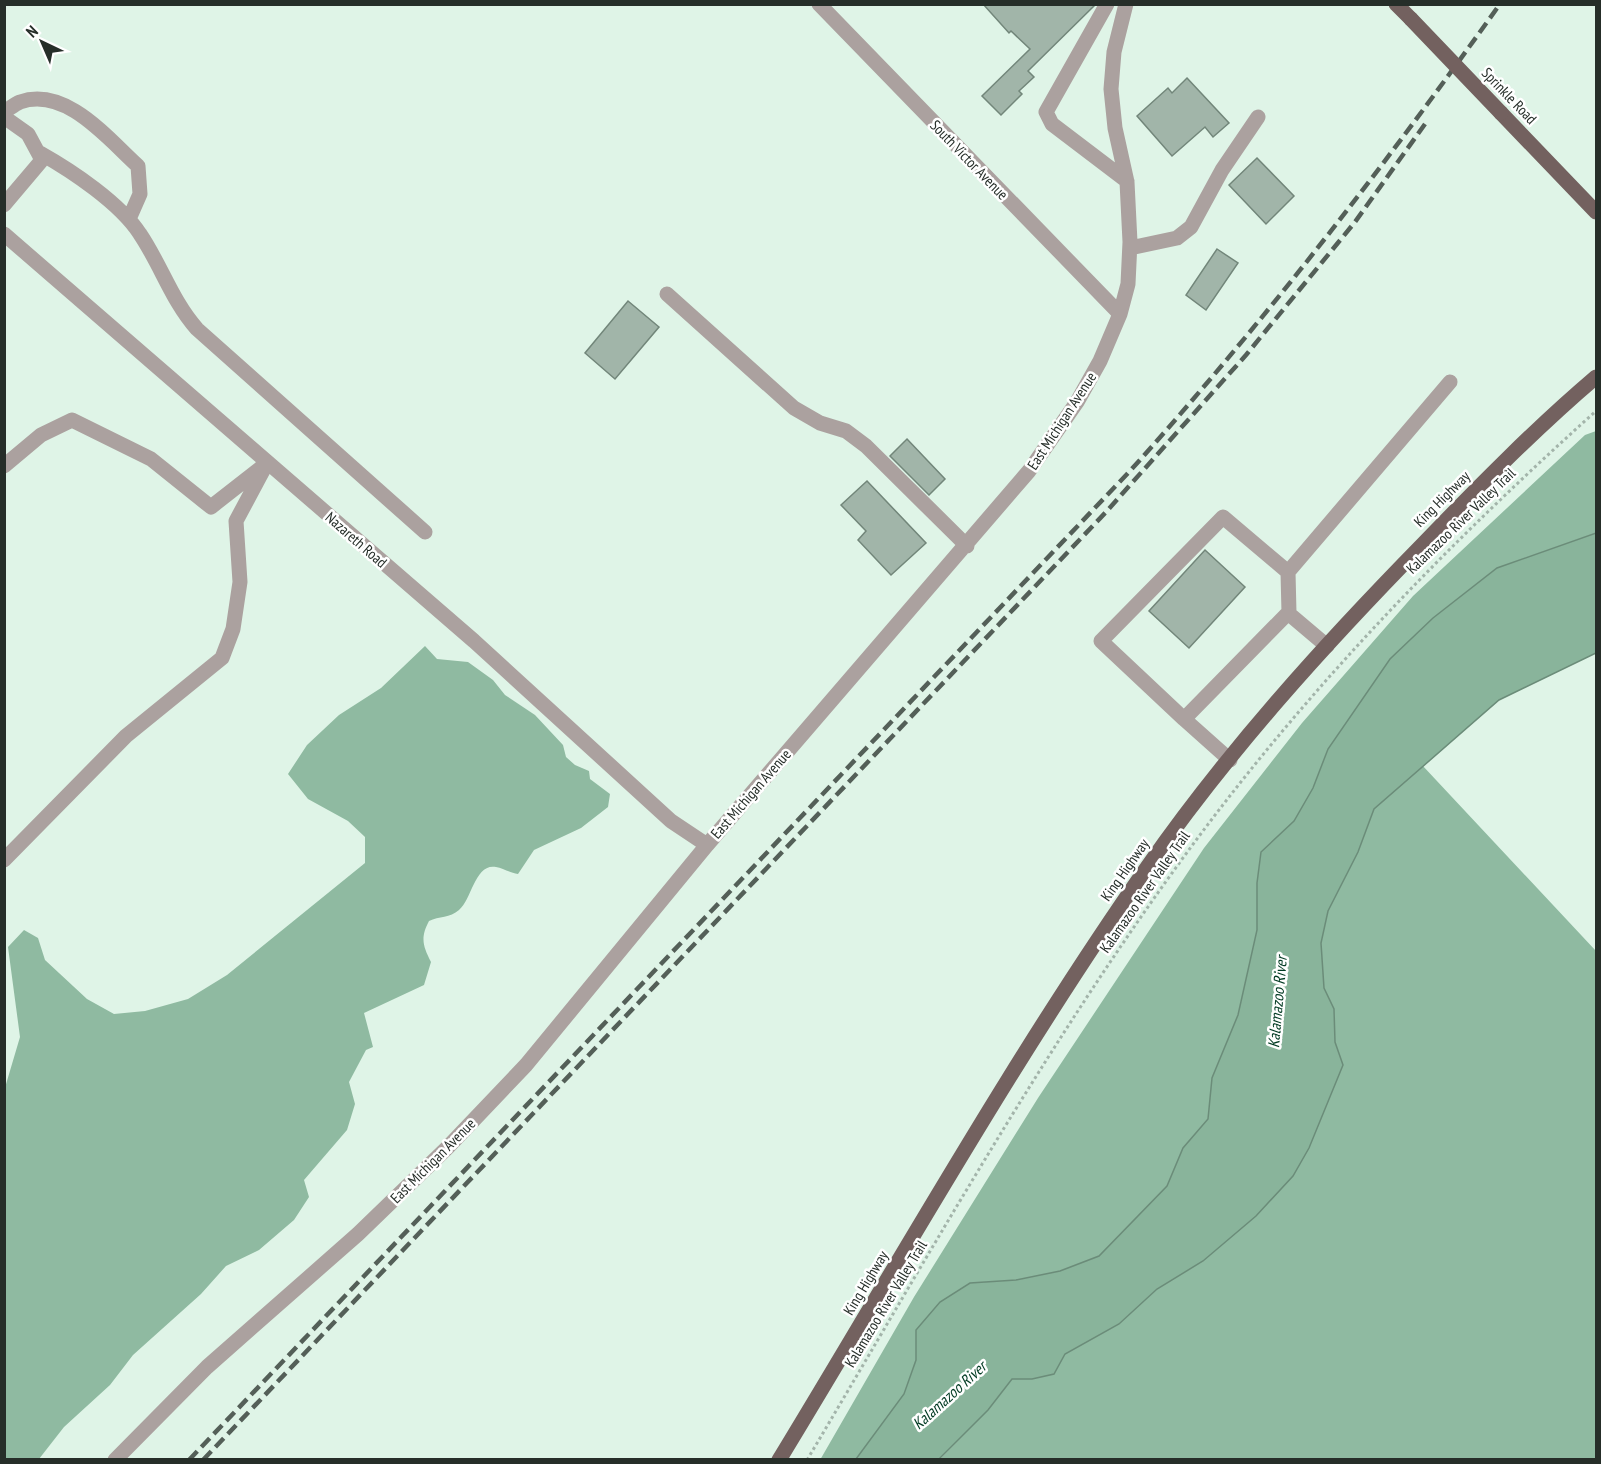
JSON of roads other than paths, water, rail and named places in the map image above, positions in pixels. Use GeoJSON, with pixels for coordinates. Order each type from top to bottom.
{"type":"FeatureCollection","features":[{"type":"Feature","properties":{"kind":"main road","name":"Sprinkle Road"},"geometry":{"type":"LineString","coordinates":[[1396,4],[1596,212]]}},
{"type":"Feature","properties":{"kind":"main road","name":"King Highway"},"geometry":{"type":"LineString","coordinates":[[779,1460],[976,1133],[1091,951],[1150,864],[1230,760],[1327,646],[1462,503],[1596,376]]}},
{"type":"Feature","properties":{"kind":"street","name":"South Victor Avenue"},"geometry":{"type":"LineString","coordinates":[[819,4],[1120,314]]}},
{"type":"Feature","properties":{"kind":"street"},"geometry":{"type":"LineString","coordinates":[[1107,4],[1046,112],[1052,124],[1127,181]]}},
{"type":"Feature","properties":{"kind":"street","name":"East Michigan Avenue"},"geometry":{"type":"LineString","coordinates":[[115,1460],[207,1367],[350,1242],[455,1141],[525,1065],[707,845],[967,546],[1029,471],[1077,402],[1100,361],[1120,314],[1128,284],[1130,248],[1127,181],[1115,128],[1111,89],[1113,51],[1126,4]]}},
{"type":"Feature","properties":{"kind":"street"},"geometry":{"type":"LineString","coordinates":[[4,112],[20,102],[45,100],[66,106],[80,114],[138,166],[140,194],[129,219]]}},
{"type":"Feature","properties":{"kind":"street"},"geometry":{"type":"LineString","coordinates":[[4,117],[28,134],[42,159],[37,168],[4,205]]}},
{"type":"Feature","properties":{"kind":"street"},"geometry":{"type":"LineString","coordinates":[[1130,248],[1177,238],[1191,227],[1222,170],[1258,117]]}},
{"type":"Feature","properties":{"kind":"street"},"geometry":{"type":"LineString","coordinates":[[40,153],[70,173],[129,219],[147,244],[179,307],[197,329],[425,532]]}},
{"type":"Feature","properties":{"kind":"street","name":"Nazareth Road"},"geometry":{"type":"LineString","coordinates":[[4,234],[474,641],[671,821],[707,845]]}},
{"type":"Feature","properties":{"kind":"street"},"geometry":{"type":"LineString","coordinates":[[667,294],[794,408],[820,423],[846,431],[866,446],[967,546]]}},
{"type":"Feature","properties":{"kind":"street"},"geometry":{"type":"LineString","coordinates":[[1184,719],[1289,613],[1288,572],[1450,382]]}},
{"type":"Feature","properties":{"kind":"street"},"geometry":{"type":"LineString","coordinates":[[4,466],[41,435],[72,420],[152,459],[211,507],[267,463]]}},
{"type":"Feature","properties":{"kind":"street"},"geometry":{"type":"LineString","coordinates":[[4,860],[126,736],[222,658],[233,628],[240,582],[236,521],[267,463]]}},
{"type":"Feature","properties":{"kind":"street"},"geometry":{"type":"LineString","coordinates":[[1230,760],[1101,641],[1223,517],[1288,572]]}},
{"type":"Feature","properties":{"kind":"street"},"geometry":{"type":"LineString","coordinates":[[1289,613],[1327,646]]}},
{"type":"Feature","properties":{"kind":"water","name":"Kalamazoo River"},"geometry":{"type":"Polygon","coordinates":[[[1596,533],[1596,653],[1499,700],[1374,809],[1358,852],[1328,911],[1321,943],[1324,988],[1334,1009],[1335,1042],[1343,1065],[1309,1148],[1293,1176],[1256,1216],[1203,1261],[1157,1289],[1119,1324],[1065,1354],[1054,1374],[1032,1379],[1012,1379],[988,1410],[939,1459],[856,1459],[904,1394],[916,1360],[916,1330],[940,1302],[970,1283],[1016,1280],[1060,1271],[1099,1256],[1167,1186],[1183,1148],[1208,1119],[1212,1078],[1238,1015],[1257,930],[1257,883],[1261,852],[1294,821],[1313,788],[1328,749],[1390,659],[1433,618],[1497,568],[1596,533]]]}},
{"type":"Feature","properties":{"kind":"railway"},"geometry":{"type":"LineString","coordinates":[[189,1460],[1130,471],[1228,358],[1367,185],[1500,4]]}},
{"type":"Feature","properties":{"kind":"railway"},"geometry":{"type":"LineString","coordinates":[[203,1460],[1106,512],[1246,355],[1355,222],[1425,124]]}}]}
